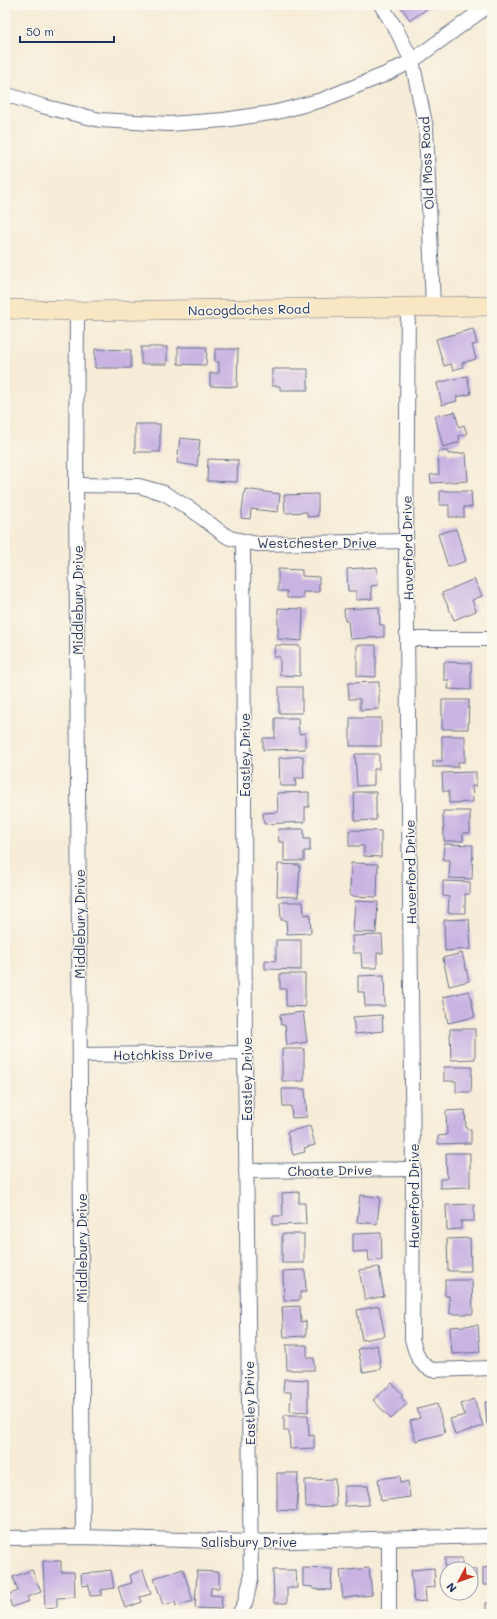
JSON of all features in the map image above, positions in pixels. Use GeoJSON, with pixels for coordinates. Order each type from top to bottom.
{"type":"FeatureCollection","features":[{"type":"Feature","properties":{"kind":"main road","name":"Nacogdoches Road"},"geometry":{"type":"LineString","coordinates":[[5,309],[77,311],[492,306]]}},
{"type":"Feature","properties":{"kind":"street","name":"Old Moss Road"},"geometry":{"type":"LineString","coordinates":[[381,5],[396,29],[412,61],[426,128],[433,307]]}},
{"type":"Feature","properties":{"kind":"street"},"geometry":{"type":"LineString","coordinates":[[5,94],[42,106],[100,120],[169,124],[224,120],[277,112],[322,100],[386,74],[412,61],[490,5]]}},
{"type":"Feature","properties":{"kind":"street","name":"Haverford Drive"},"geometry":{"type":"LineString","coordinates":[[408,306],[406,542],[413,1169],[412,1339],[416,1356],[432,1370],[492,1368]]}},
{"type":"Feature","properties":{"kind":"street","name":"Middlebury Drive"},"geometry":{"type":"LineString","coordinates":[[77,311],[76,485],[83,1537]]}},
{"type":"Feature","properties":{"kind":"street","name":"Westchester Drive"},"geometry":{"type":"LineString","coordinates":[[76,485],[138,486],[164,492],[192,510],[230,538],[257,544],[406,542]]}},
{"type":"Feature","properties":{"kind":"street","name":"Eastley Drive"},"geometry":{"type":"LineString","coordinates":[[239,1614],[245,1603],[251,1580],[246,1171],[243,541]]}},
{"type":"Feature","properties":{"kind":"street"},"geometry":{"type":"LineString","coordinates":[[408,639],[492,640]]}},
{"type":"Feature","properties":{"kind":"street","name":"Hotchkiss Drive"},"geometry":{"type":"LineString","coordinates":[[80,1055],[246,1053]]}},
{"type":"Feature","properties":{"kind":"street","name":"Choate Drive"},"geometry":{"type":"LineString","coordinates":[[246,1171],[413,1169]]}},
{"type":"Feature","properties":{"kind":"street","name":"Salisbury Drive"},"geometry":{"type":"LineString","coordinates":[[5,1538],[83,1537],[251,1542],[492,1536]]}},
{"type":"Feature","properties":{"kind":"street"},"geometry":{"type":"LineString","coordinates":[[389,1539],[389,1614]]}},
{"type":"Feature","properties":{"kind":"building"},"geometry":{"type":"Polygon","coordinates":[[[400,5],[433,5],[410,20],[400,5]]]}},
{"type":"Feature","properties":{"kind":"building"},"geometry":{"type":"Polygon","coordinates":[[[473,329],[477,344],[472,345],[476,359],[462,363],[463,367],[453,370],[451,364],[444,366],[436,339],[473,329]]]}},
{"type":"Feature","properties":{"kind":"building"},"geometry":{"type":"Polygon","coordinates":[[[141,347],[167,347],[167,364],[141,364],[141,347]]]}},
{"type":"Feature","properties":{"kind":"building"},"geometry":{"type":"Polygon","coordinates":[[[178,347],[207,347],[206,365],[178,364],[178,347]]]}},
{"type":"Feature","properties":{"kind":"building"},"geometry":{"type":"Polygon","coordinates":[[[95,349],[131,350],[131,368],[95,368],[95,349]]]}},
{"type":"Feature","properties":{"kind":"building"},"geometry":{"type":"Polygon","coordinates":[[[215,349],[238,349],[237,387],[210,386],[210,373],[219,373],[219,362],[215,362],[215,349]]]}},
{"type":"Feature","properties":{"kind":"building"},"geometry":{"type":"Polygon","coordinates":[[[272,369],[308,369],[308,390],[280,390],[280,386],[272,386],[272,369]]]}},
{"type":"Feature","properties":{"kind":"building"},"geometry":{"type":"Polygon","coordinates":[[[467,376],[471,394],[456,397],[457,401],[442,405],[437,383],[467,376]]]}},
{"type":"Feature","properties":{"kind":"building"},"geometry":{"type":"Polygon","coordinates":[[[455,412],[459,427],[464,425],[467,434],[459,436],[460,442],[443,447],[435,416],[455,412]]]}},
{"type":"Feature","properties":{"kind":"building"},"geometry":{"type":"Polygon","coordinates":[[[135,424],[160,424],[160,452],[135,452],[135,424]]]}},
{"type":"Feature","properties":{"kind":"building"},"geometry":{"type":"Polygon","coordinates":[[[180,438],[200,440],[197,466],[177,463],[180,438]]]}},
{"type":"Feature","properties":{"kind":"building"},"geometry":{"type":"Polygon","coordinates":[[[438,451],[448,451],[448,454],[466,453],[468,481],[431,483],[430,475],[439,474],[438,451]]]}},
{"type":"Feature","properties":{"kind":"building"},"geometry":{"type":"Polygon","coordinates":[[[208,459],[238,460],[237,482],[207,481],[208,459]]]}},
{"type":"Feature","properties":{"kind":"building"},"geometry":{"type":"Polygon","coordinates":[[[245,489],[280,494],[278,512],[251,509],[250,519],[241,518],[245,489]]]}},
{"type":"Feature","properties":{"kind":"building"},"geometry":{"type":"Polygon","coordinates":[[[440,491],[471,491],[472,507],[464,507],[464,517],[449,517],[449,505],[440,505],[440,491]]]}},
{"type":"Feature","properties":{"kind":"building"},"geometry":{"type":"Polygon","coordinates":[[[318,494],[318,516],[307,517],[307,512],[285,513],[284,495],[318,494]]]}},
{"type":"Feature","properties":{"kind":"building"},"geometry":{"type":"Polygon","coordinates":[[[456,529],[466,561],[448,567],[438,534],[456,529]]]}},
{"type":"Feature","properties":{"kind":"building"},"geometry":{"type":"Polygon","coordinates":[[[377,567],[378,585],[371,586],[372,599],[356,600],[356,591],[348,591],[347,569],[377,567]]]}},
{"type":"Feature","properties":{"kind":"building"},"geometry":{"type":"Polygon","coordinates":[[[278,569],[302,570],[302,576],[319,577],[319,592],[303,592],[303,598],[287,598],[287,591],[278,591],[278,569]]]}},
{"type":"Feature","properties":{"kind":"building"},"geometry":{"type":"Polygon","coordinates":[[[474,579],[482,596],[472,600],[476,611],[454,620],[442,593],[474,579]]]}},
{"type":"Feature","properties":{"kind":"building"},"geometry":{"type":"Polygon","coordinates":[[[379,607],[380,625],[384,625],[384,637],[350,639],[348,621],[345,621],[344,609],[379,607]]]}},
{"type":"Feature","properties":{"kind":"building"},"geometry":{"type":"Polygon","coordinates":[[[278,608],[303,609],[302,641],[278,639],[278,608]]]}},
{"type":"Feature","properties":{"kind":"building"},"geometry":{"type":"Polygon","coordinates":[[[275,645],[300,646],[300,676],[280,675],[280,657],[274,657],[275,645]]]}},
{"type":"Feature","properties":{"kind":"building"},"geometry":{"type":"Polygon","coordinates":[[[357,645],[376,645],[376,677],[357,676],[357,645]]]}},
{"type":"Feature","properties":{"kind":"building"},"geometry":{"type":"Polygon","coordinates":[[[444,662],[471,663],[471,690],[448,689],[449,680],[444,680],[444,662]]]}},
{"type":"Feature","properties":{"kind":"building"},"geometry":{"type":"Polygon","coordinates":[[[379,682],[379,709],[360,710],[360,699],[349,699],[348,683],[379,682]]]}},
{"type":"Feature","properties":{"kind":"building"},"geometry":{"type":"Polygon","coordinates":[[[279,687],[302,687],[302,713],[279,713],[279,687]]]}},
{"type":"Feature","properties":{"kind":"building"},"geometry":{"type":"Polygon","coordinates":[[[442,700],[469,700],[468,729],[442,729],[442,700]]]}},
{"type":"Feature","properties":{"kind":"building"},"geometry":{"type":"Polygon","coordinates":[[[275,718],[298,718],[299,734],[305,733],[305,749],[263,750],[263,738],[275,738],[275,718]]]}},
{"type":"Feature","properties":{"kind":"building"},"geometry":{"type":"Polygon","coordinates":[[[350,718],[381,718],[381,746],[350,746],[350,718]]]}},
{"type":"Feature","properties":{"kind":"building"},"geometry":{"type":"Polygon","coordinates":[[[442,736],[465,736],[465,762],[458,762],[458,767],[433,767],[433,761],[442,761],[442,736]]]}},
{"type":"Feature","properties":{"kind":"building"},"geometry":{"type":"Polygon","coordinates":[[[355,754],[379,754],[379,769],[374,769],[374,785],[357,786],[355,754]]]}},
{"type":"Feature","properties":{"kind":"building"},"geometry":{"type":"Polygon","coordinates":[[[303,756],[304,778],[295,778],[296,786],[280,786],[279,758],[303,756]]]}},
{"type":"Feature","properties":{"kind":"building"},"geometry":{"type":"Polygon","coordinates":[[[476,772],[476,786],[472,786],[473,802],[449,803],[449,791],[443,791],[442,773],[476,772]]]}},
{"type":"Feature","properties":{"kind":"building"},"geometry":{"type":"Polygon","coordinates":[[[309,792],[309,807],[305,807],[305,822],[264,824],[263,813],[278,812],[277,793],[309,792]]]}},
{"type":"Feature","properties":{"kind":"building"},"geometry":{"type":"Polygon","coordinates":[[[354,792],[376,792],[376,820],[355,821],[354,792]]]}},
{"type":"Feature","properties":{"kind":"building"},"geometry":{"type":"Polygon","coordinates":[[[443,811],[470,811],[470,833],[463,833],[463,841],[444,841],[443,811]]]}},
{"type":"Feature","properties":{"kind":"building"},"geometry":{"type":"Polygon","coordinates":[[[278,829],[304,829],[304,839],[310,839],[310,851],[304,851],[304,861],[284,861],[284,842],[279,842],[278,829]]]}},
{"type":"Feature","properties":{"kind":"building"},"geometry":{"type":"Polygon","coordinates":[[[349,830],[381,831],[381,857],[364,856],[364,846],[349,846],[349,830]]]}},
{"type":"Feature","properties":{"kind":"building"},"geometry":{"type":"Polygon","coordinates":[[[444,844],[473,845],[472,879],[449,878],[450,860],[443,860],[444,844]]]}},
{"type":"Feature","properties":{"kind":"building"},"geometry":{"type":"Polygon","coordinates":[[[351,863],[378,864],[377,897],[350,896],[351,863]]]}},
{"type":"Feature","properties":{"kind":"building"},"geometry":{"type":"Polygon","coordinates":[[[278,864],[300,865],[298,897],[277,896],[278,864]]]}},
{"type":"Feature","properties":{"kind":"building"},"geometry":{"type":"Polygon","coordinates":[[[443,881],[470,882],[470,894],[465,894],[465,913],[448,913],[449,897],[443,896],[443,881]]]}},
{"type":"Feature","properties":{"kind":"building"},"geometry":{"type":"Polygon","coordinates":[[[355,901],[378,902],[376,933],[353,932],[355,901]]]}},
{"type":"Feature","properties":{"kind":"building"},"geometry":{"type":"Polygon","coordinates":[[[280,902],[303,902],[304,915],[310,914],[311,933],[287,934],[286,920],[281,920],[280,902]]]}},
{"type":"Feature","properties":{"kind":"building"},"geometry":{"type":"Polygon","coordinates":[[[469,919],[471,949],[445,951],[444,920],[469,919]]]}},
{"type":"Feature","properties":{"kind":"building"},"geometry":{"type":"Polygon","coordinates":[[[382,935],[383,953],[377,953],[377,968],[362,968],[361,953],[353,953],[352,936],[382,935]]]}},
{"type":"Feature","properties":{"kind":"building"},"geometry":{"type":"Polygon","coordinates":[[[276,940],[301,940],[301,970],[265,969],[265,960],[276,961],[276,940]]]}},
{"type":"Feature","properties":{"kind":"building"},"geometry":{"type":"Polygon","coordinates":[[[462,953],[469,981],[449,986],[443,958],[462,953]]]}},
{"type":"Feature","properties":{"kind":"building"},"geometry":{"type":"Polygon","coordinates":[[[280,974],[305,974],[305,1007],[286,1006],[286,989],[280,989],[280,974]]]}},
{"type":"Feature","properties":{"kind":"building"},"geometry":{"type":"Polygon","coordinates":[[[384,975],[385,1006],[365,1006],[364,992],[358,992],[358,976],[384,975]]]}},
{"type":"Feature","properties":{"kind":"building"},"geometry":{"type":"Polygon","coordinates":[[[469,991],[475,1017],[448,1023],[443,997],[469,991]]]}},
{"type":"Feature","properties":{"kind":"building"},"geometry":{"type":"Polygon","coordinates":[[[303,1012],[307,1042],[287,1045],[285,1025],[281,1025],[280,1015],[303,1012]]]}},
{"type":"Feature","properties":{"kind":"building"},"geometry":{"type":"Polygon","coordinates":[[[382,1015],[383,1031],[355,1034],[353,1017],[382,1015]]]}},
{"type":"Feature","properties":{"kind":"building"},"geometry":{"type":"Polygon","coordinates":[[[450,1029],[475,1029],[475,1059],[451,1060],[450,1029]]]}},
{"type":"Feature","properties":{"kind":"building"},"geometry":{"type":"Polygon","coordinates":[[[282,1049],[304,1049],[304,1081],[282,1081],[282,1049]]]}},
{"type":"Feature","properties":{"kind":"building"},"geometry":{"type":"Polygon","coordinates":[[[444,1067],[472,1067],[471,1092],[456,1092],[456,1081],[444,1081],[444,1067]]]}},
{"type":"Feature","properties":{"kind":"building"},"geometry":{"type":"Polygon","coordinates":[[[282,1089],[305,1089],[307,1117],[292,1118],[291,1106],[283,1106],[282,1089]]]}},
{"type":"Feature","properties":{"kind":"building"},"geometry":{"type":"Polygon","coordinates":[[[465,1110],[466,1129],[471,1129],[471,1143],[438,1144],[438,1136],[447,1135],[446,1111],[465,1110]]]}},
{"type":"Feature","properties":{"kind":"building"},"geometry":{"type":"Polygon","coordinates":[[[310,1126],[315,1145],[304,1148],[305,1152],[293,1155],[287,1132],[310,1126]]]}},
{"type":"Feature","properties":{"kind":"building"},"geometry":{"type":"Polygon","coordinates":[[[446,1153],[470,1153],[470,1187],[440,1188],[440,1179],[447,1179],[446,1153]]]}},
{"type":"Feature","properties":{"kind":"building"},"geometry":{"type":"Polygon","coordinates":[[[299,1192],[299,1203],[305,1203],[306,1224],[273,1225],[273,1216],[283,1216],[282,1193],[299,1192]]]}},
{"type":"Feature","properties":{"kind":"building"},"geometry":{"type":"Polygon","coordinates":[[[360,1195],[380,1197],[377,1224],[357,1222],[360,1195]]]}},
{"type":"Feature","properties":{"kind":"building"},"geometry":{"type":"Polygon","coordinates":[[[474,1204],[474,1221],[461,1221],[461,1229],[447,1230],[446,1205],[474,1204]]]}},
{"type":"Feature","properties":{"kind":"building"},"geometry":{"type":"Polygon","coordinates":[[[381,1233],[382,1260],[369,1261],[368,1251],[353,1252],[353,1234],[381,1233]]]}},
{"type":"Feature","properties":{"kind":"building"},"geometry":{"type":"Polygon","coordinates":[[[282,1234],[304,1234],[304,1263],[282,1263],[282,1234]]]}},
{"type":"Feature","properties":{"kind":"building"},"geometry":{"type":"Polygon","coordinates":[[[470,1238],[471,1271],[448,1271],[447,1239],[470,1238]]]}},
{"type":"Feature","properties":{"kind":"building"},"geometry":{"type":"Polygon","coordinates":[[[379,1267],[384,1296],[365,1300],[359,1270],[379,1267]]]}},
{"type":"Feature","properties":{"kind":"building"},"geometry":{"type":"Polygon","coordinates":[[[305,1270],[306,1292],[300,1292],[300,1300],[284,1301],[283,1271],[305,1270]]]}},
{"type":"Feature","properties":{"kind":"building"},"geometry":{"type":"Polygon","coordinates":[[[445,1280],[472,1280],[473,1314],[450,1314],[449,1296],[445,1296],[445,1280]]]}},
{"type":"Feature","properties":{"kind":"building"},"geometry":{"type":"Polygon","coordinates":[[[300,1306],[301,1322],[306,1321],[306,1336],[284,1337],[282,1307],[300,1306]]]}},
{"type":"Feature","properties":{"kind":"building"},"geometry":{"type":"Polygon","coordinates":[[[379,1306],[385,1336],[362,1340],[357,1310],[379,1306]]]}},
{"type":"Feature","properties":{"kind":"building"},"geometry":{"type":"Polygon","coordinates":[[[478,1325],[480,1352],[452,1354],[450,1327],[478,1325]]]}},
{"type":"Feature","properties":{"kind":"building"},"geometry":{"type":"Polygon","coordinates":[[[286,1345],[307,1345],[307,1358],[314,1358],[314,1370],[287,1370],[286,1345]]]}},
{"type":"Feature","properties":{"kind":"building"},"geometry":{"type":"Polygon","coordinates":[[[377,1345],[381,1369],[363,1372],[358,1349],[377,1345]]]}},
{"type":"Feature","properties":{"kind":"building"},"geometry":{"type":"Polygon","coordinates":[[[284,1379],[308,1380],[308,1412],[290,1411],[291,1392],[283,1392],[284,1379]]]}},
{"type":"Feature","properties":{"kind":"building"},"geometry":{"type":"Polygon","coordinates":[[[392,1383],[403,1395],[401,1397],[407,1404],[391,1419],[373,1400],[392,1383]]]}},
{"type":"Feature","properties":{"kind":"building"},"geometry":{"type":"Polygon","coordinates":[[[474,1399],[483,1426],[455,1435],[450,1419],[465,1415],[461,1404],[474,1399]]]}},
{"type":"Feature","properties":{"kind":"building"},"geometry":{"type":"Polygon","coordinates":[[[485,1402],[492,1402],[492,1424],[487,1424],[485,1402]]]}},
{"type":"Feature","properties":{"kind":"building"},"geometry":{"type":"Polygon","coordinates":[[[437,1404],[445,1433],[416,1441],[410,1421],[420,1418],[417,1409],[437,1404]]]}},
{"type":"Feature","properties":{"kind":"building"},"geometry":{"type":"Polygon","coordinates":[[[284,1415],[308,1415],[309,1436],[314,1435],[314,1448],[290,1449],[289,1431],[284,1431],[284,1415]]]}},
{"type":"Feature","properties":{"kind":"building"},"geometry":{"type":"Polygon","coordinates":[[[277,1473],[298,1473],[297,1511],[277,1510],[277,1473]]]}},
{"type":"Feature","properties":{"kind":"building"},"geometry":{"type":"Polygon","coordinates":[[[400,1476],[401,1483],[408,1481],[410,1497],[381,1501],[378,1479],[400,1476]]]}},
{"type":"Feature","properties":{"kind":"building"},"geometry":{"type":"Polygon","coordinates":[[[335,1479],[336,1506],[306,1507],[305,1480],[335,1479]]]}},
{"type":"Feature","properties":{"kind":"building"},"geometry":{"type":"Polygon","coordinates":[[[344,1486],[368,1486],[369,1505],[345,1506],[344,1486]]]}},
{"type":"Feature","properties":{"kind":"building"},"geometry":{"type":"Polygon","coordinates":[[[445,1558],[462,1558],[462,1561],[445,1561],[445,1558]]]}},
{"type":"Feature","properties":{"kind":"building"},"geometry":{"type":"Polygon","coordinates":[[[43,1561],[61,1561],[61,1572],[74,1572],[75,1597],[57,1598],[57,1607],[45,1608],[43,1561]]]}},
{"type":"Feature","properties":{"kind":"building"},"geometry":{"type":"Polygon","coordinates":[[[492,1567],[492,1585],[483,1585],[483,1568],[492,1567]]]}},
{"type":"Feature","properties":{"kind":"building"},"geometry":{"type":"Polygon","coordinates":[[[303,1568],[332,1569],[331,1590],[313,1589],[313,1587],[303,1586],[303,1568]]]}},
{"type":"Feature","properties":{"kind":"building"},"geometry":{"type":"Polygon","coordinates":[[[369,1568],[372,1595],[343,1598],[340,1571],[369,1568]]]}},
{"type":"Feature","properties":{"kind":"building"},"geometry":{"type":"Polygon","coordinates":[[[434,1568],[435,1587],[425,1588],[426,1601],[414,1602],[411,1570],[434,1568]]]}},
{"type":"Feature","properties":{"kind":"building"},"geometry":{"type":"Polygon","coordinates":[[[183,1569],[193,1601],[176,1606],[175,1602],[163,1605],[154,1578],[183,1569]]]}},
{"type":"Feature","properties":{"kind":"building"},"geometry":{"type":"Polygon","coordinates":[[[32,1570],[41,1592],[27,1597],[29,1601],[12,1607],[8,1595],[18,1591],[13,1577],[32,1570]]]}},
{"type":"Feature","properties":{"kind":"building"},"geometry":{"type":"Polygon","coordinates":[[[111,1570],[114,1588],[101,1590],[102,1595],[90,1596],[89,1585],[82,1586],[81,1574],[111,1570]]]}},
{"type":"Feature","properties":{"kind":"building"},"geometry":{"type":"Polygon","coordinates":[[[143,1570],[151,1594],[140,1597],[142,1602],[125,1608],[118,1587],[132,1583],[130,1575],[143,1570]]]}},
{"type":"Feature","properties":{"kind":"building"},"geometry":{"type":"Polygon","coordinates":[[[273,1570],[296,1570],[297,1588],[287,1588],[287,1603],[274,1603],[273,1570]]]}},
{"type":"Feature","properties":{"kind":"building"},"geometry":{"type":"Polygon","coordinates":[[[197,1571],[219,1572],[219,1588],[211,1588],[210,1595],[222,1596],[221,1609],[195,1608],[197,1571]]]}},
{"type":"Feature","properties":{"kind":"building"},"geometry":{"type":"Polygon","coordinates":[[[486,1603],[492,1603],[492,1614],[486,1614],[486,1603]]]}}]}
